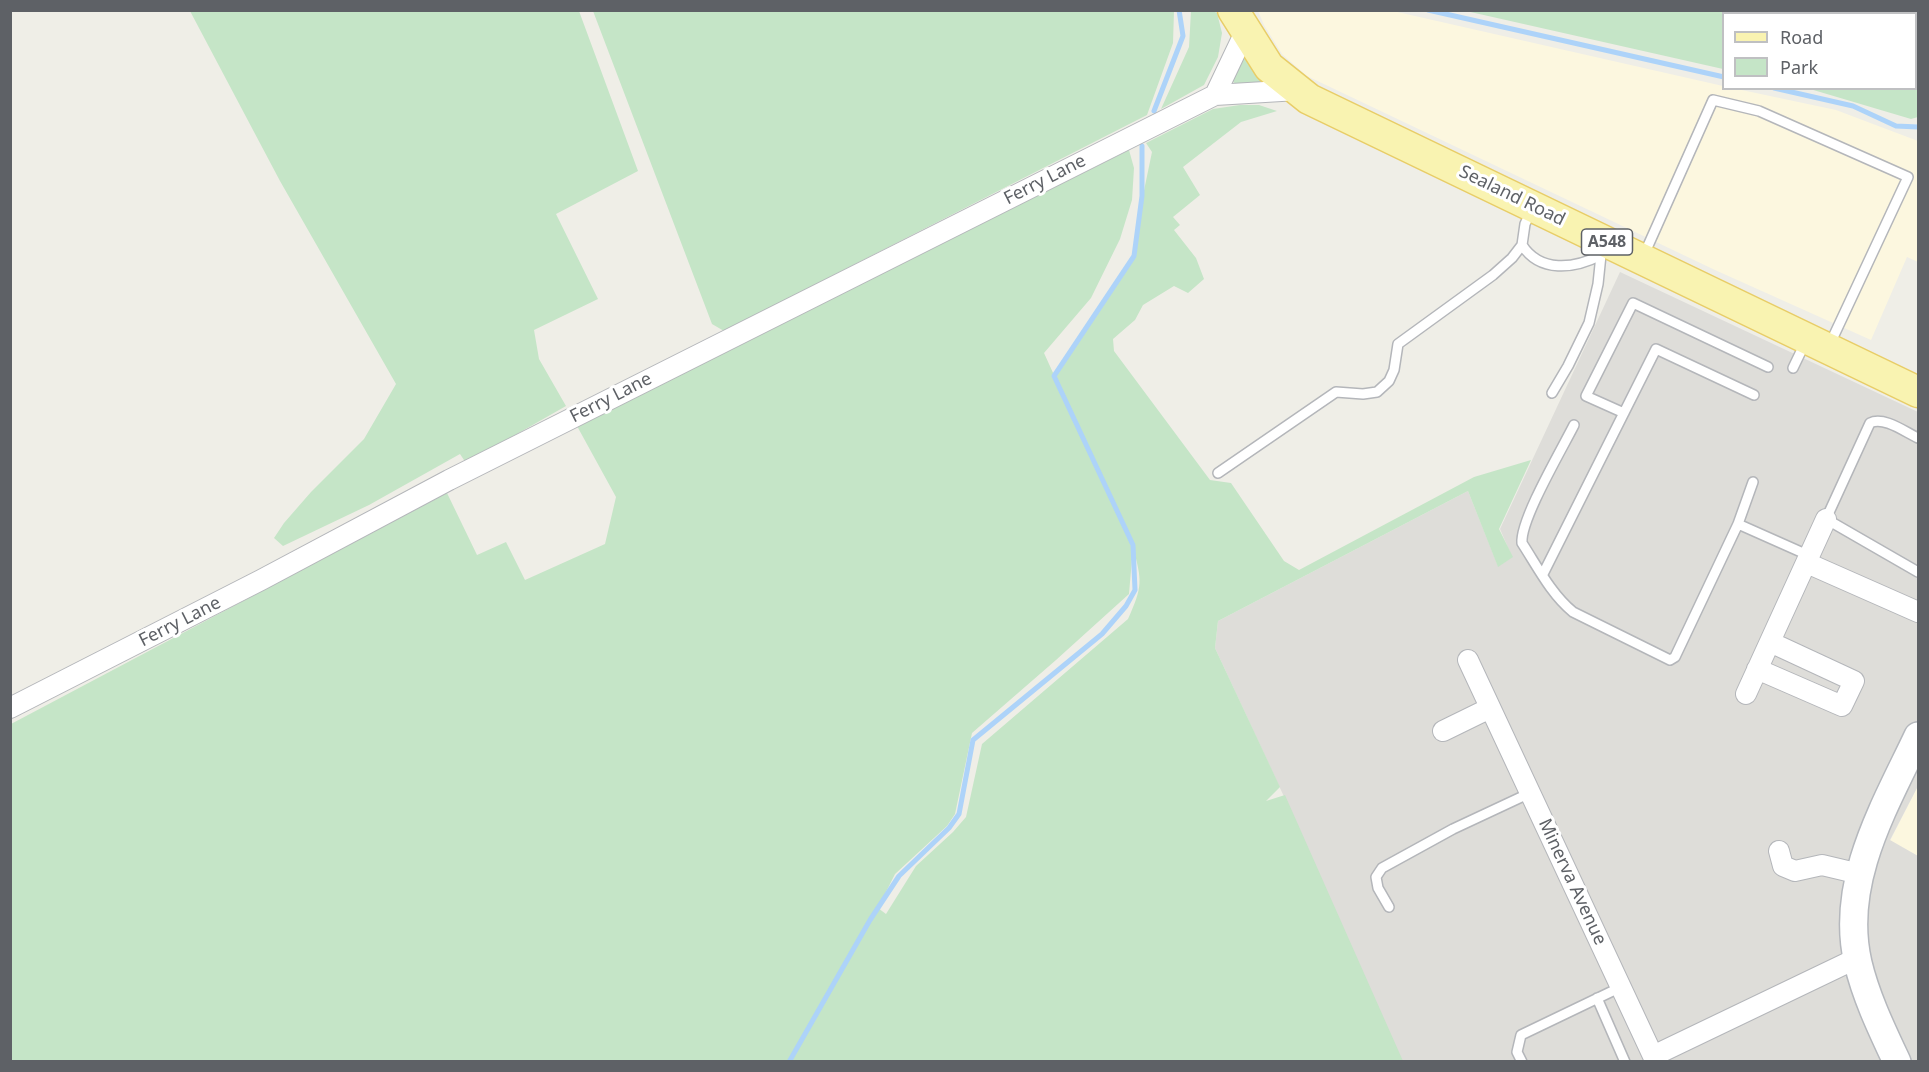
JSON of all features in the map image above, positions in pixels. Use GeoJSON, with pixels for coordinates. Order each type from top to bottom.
{"type":"FeatureCollection","features":[{"type":"Feature","properties":{"kind":"main road","name":"Sealand Road"},"geometry":{"type":"LineString","coordinates":[[1239,21],[1269,67],[1309,99],[1533,206],[1604,249],[1642,259],[1918,392]]}},
{"type":"Feature","properties":{"kind":"street"},"geometry":{"type":"LineString","coordinates":[[1215,96],[1239,21]]}},
{"type":"Feature","properties":{"kind":"street","name":"Ferry Lane"},"geometry":{"type":"LineString","coordinates":[[10,708],[261,580],[448,480],[1215,96],[1298,90]]}},
{"type":"Feature","properties":{"kind":"street"},"geometry":{"type":"LineString","coordinates":[[1746,694],[1826,519]]}},
{"type":"Feature","properties":{"kind":"street"},"geometry":{"type":"LineString","coordinates":[[1808,560],[1918,612]]}},
{"type":"Feature","properties":{"kind":"street"},"geometry":{"type":"LineString","coordinates":[[1758,669],[1842,706],[1854,681],[1770,642]]}},
{"type":"Feature","properties":{"kind":"street","name":"Minerva Avenue"},"geometry":{"type":"LineString","coordinates":[[1468,660],[1654,1059],[1850,962],[1858,961]]}},
{"type":"Feature","properties":{"kind":"street"},"geometry":{"type":"LineString","coordinates":[[1443,731],[1490,708]]}},
{"type":"Feature","properties":{"kind":"street"},"geometry":{"type":"LineString","coordinates":[[1897,1062],[1871,1001],[1858,961],[1854,914],[1860,874],[1871,837],[1918,736]]}},
{"type":"Feature","properties":{"kind":"street"},"geometry":{"type":"LineString","coordinates":[[1779,851],[1783,866],[1795,871],[1822,866],[1860,874]]}},
{"type":"Feature","properties":{"kind":"lane"},"geometry":{"type":"LineString","coordinates":[[1642,259],[1713,100],[1759,111],[1908,177],[1817,344],[1793,368]]}},
{"type":"Feature","properties":{"kind":"lane"},"geometry":{"type":"LineString","coordinates":[[1218,473],[1336,392],[1363,394],[1377,392],[1389,381],[1394,370],[1398,344],[1493,275],[1512,258],[1522,245],[1525,224],[1533,206]]}},
{"type":"Feature","properties":{"kind":"lane"},"geometry":{"type":"LineString","coordinates":[[1522,245],[1537,262],[1550,266],[1585,263],[1604,249]]}},
{"type":"Feature","properties":{"kind":"lane"},"geometry":{"type":"LineString","coordinates":[[1552,393],[1589,323],[1604,249]]}},
{"type":"Feature","properties":{"kind":"lane"},"geometry":{"type":"LineString","coordinates":[[1624,412],[1586,396],[1633,303],[1768,367]]}},
{"type":"Feature","properties":{"kind":"lane"},"geometry":{"type":"LineString","coordinates":[[1543,574],[1656,350],[1754,395]]}},
{"type":"Feature","properties":{"kind":"lane"},"geometry":{"type":"LineString","coordinates":[[1918,438],[1882,421],[1875,420],[1870,423],[1826,519],[1918,572]]}},
{"type":"Feature","properties":{"kind":"lane"},"geometry":{"type":"LineString","coordinates":[[1574,425],[1530,513],[1521,535],[1522,543],[1564,604],[1574,612],[1672,659],[1675,657],[1738,524],[1753,482]]}},
{"type":"Feature","properties":{"kind":"lane"},"geometry":{"type":"LineString","coordinates":[[1738,524],[1808,560]]}},
{"type":"Feature","properties":{"kind":"lane"},"geometry":{"type":"LineString","coordinates":[[1389,907],[1378,888],[1377,877],[1383,868],[1453,829],[1530,793]]}},
{"type":"Feature","properties":{"kind":"lane"},"geometry":{"type":"LineString","coordinates":[[1522,1062],[1517,1052],[1521,1035],[1621,987]]}},
{"type":"Feature","properties":{"kind":"lane"},"geometry":{"type":"LineString","coordinates":[[1597,998],[1625,1062]]}},
{"type":"Feature","properties":{"kind":"shaded area"},"geometry":{"type":"Polygon","coordinates":[[[1258,11],[1393,11],[1722,86],[1722,90],[1742,90],[1836,110],[1918,141],[1918,262],[1907,257],[1871,340],[1715,270],[1307,76],[1282,54],[1258,11]]]}},
{"type":"Feature","properties":{"kind":"shaded area"},"geometry":{"type":"Polygon","coordinates":[[[1620,272],[1918,412],[1918,786],[1890,840],[1918,856],[1918,1061],[1396,1061],[1293,816],[1215,648],[1218,621],[1468,491],[1498,566],[1512,557],[1500,529],[1620,272]]]}},
{"type":"Feature","properties":{"kind":"shaded area"},"geometry":{"type":"Polygon","coordinates":[[[1918,786],[1918,856],[1890,841],[1918,786]]]}},
{"type":"Feature","properties":{"kind":"green space"},"geometry":{"type":"Polygon","coordinates":[[[190,11],[579,11],[638,171],[556,214],[598,299],[534,330],[539,359],[566,406],[466,463],[460,454],[369,505],[283,546],[274,538],[311,492],[364,439],[396,384],[280,181],[190,11]]]}},
{"type":"Feature","properties":{"kind":"green space"},"geometry":{"type":"Polygon","coordinates":[[[593,11],[1174,11],[1173,43],[1147,115],[724,331],[712,324],[593,11]]]}},
{"type":"Feature","properties":{"kind":"green space"},"geometry":{"type":"Polygon","coordinates":[[[1191,11],[1217,13],[1222,33],[1218,57],[1204,85],[1161,109],[1189,47],[1191,11]]]}},
{"type":"Feature","properties":{"kind":"green space"},"geometry":{"type":"Polygon","coordinates":[[[1466,11],[1918,11],[1918,117],[1911,119],[1813,90],[1917,90],[1917,12],[1722,12],[1722,69],[1466,11]]]}},
{"type":"Feature","properties":{"kind":"green space"},"geometry":{"type":"Polygon","coordinates":[[[1239,57],[1247,57],[1264,77],[1262,85],[1237,86],[1231,79],[1239,57]]]}},
{"type":"Feature","properties":{"kind":"green space"},"geometry":{"type":"Polygon","coordinates":[[[1259,105],[1277,111],[1241,122],[1183,167],[1200,195],[1173,217],[1180,225],[1174,230],[1196,258],[1204,279],[1188,293],[1174,286],[1143,305],[1135,320],[1113,339],[1114,351],[1210,480],[1231,483],[1284,561],[1299,570],[1474,477],[1531,460],[1499,529],[1513,557],[1498,567],[1468,491],[1218,621],[1215,648],[1280,787],[1266,801],[1285,795],[1403,1061],[11,1062],[11,724],[447,493],[477,555],[506,542],[525,580],[605,544],[616,497],[577,426],[1129,150],[1134,168],[1132,200],[1120,239],[1091,298],[1044,353],[1054,375],[1134,256],[1141,205],[1152,152],[1146,143],[1213,109],[1259,105]],[[1133,547],[1129,594],[972,733],[955,814],[947,826],[895,874],[878,908],[886,914],[916,866],[966,817],[982,744],[1128,619],[1139,591],[1133,547]]]}},
{"type":"Feature","properties":{"kind":"waterway"},"geometry":{"type":"LineString","coordinates":[[1154,111],[1183,36],[1179,10]]}},
{"type":"Feature","properties":{"kind":"waterway"},"geometry":{"type":"LineString","coordinates":[[1428,10],[1722,77]]}},
{"type":"Feature","properties":{"kind":"waterway"},"geometry":{"type":"LineString","coordinates":[[1783,90],[1853,106],[1896,126],[1918,127]]}},
{"type":"Feature","properties":{"kind":"waterway"},"geometry":{"type":"LineString","coordinates":[[789,1062],[870,920],[899,876],[949,828],[959,814],[973,740],[1102,634],[1126,606],[1135,590],[1133,545],[1054,376],[1134,256],[1142,196],[1142,146]]}}]}
